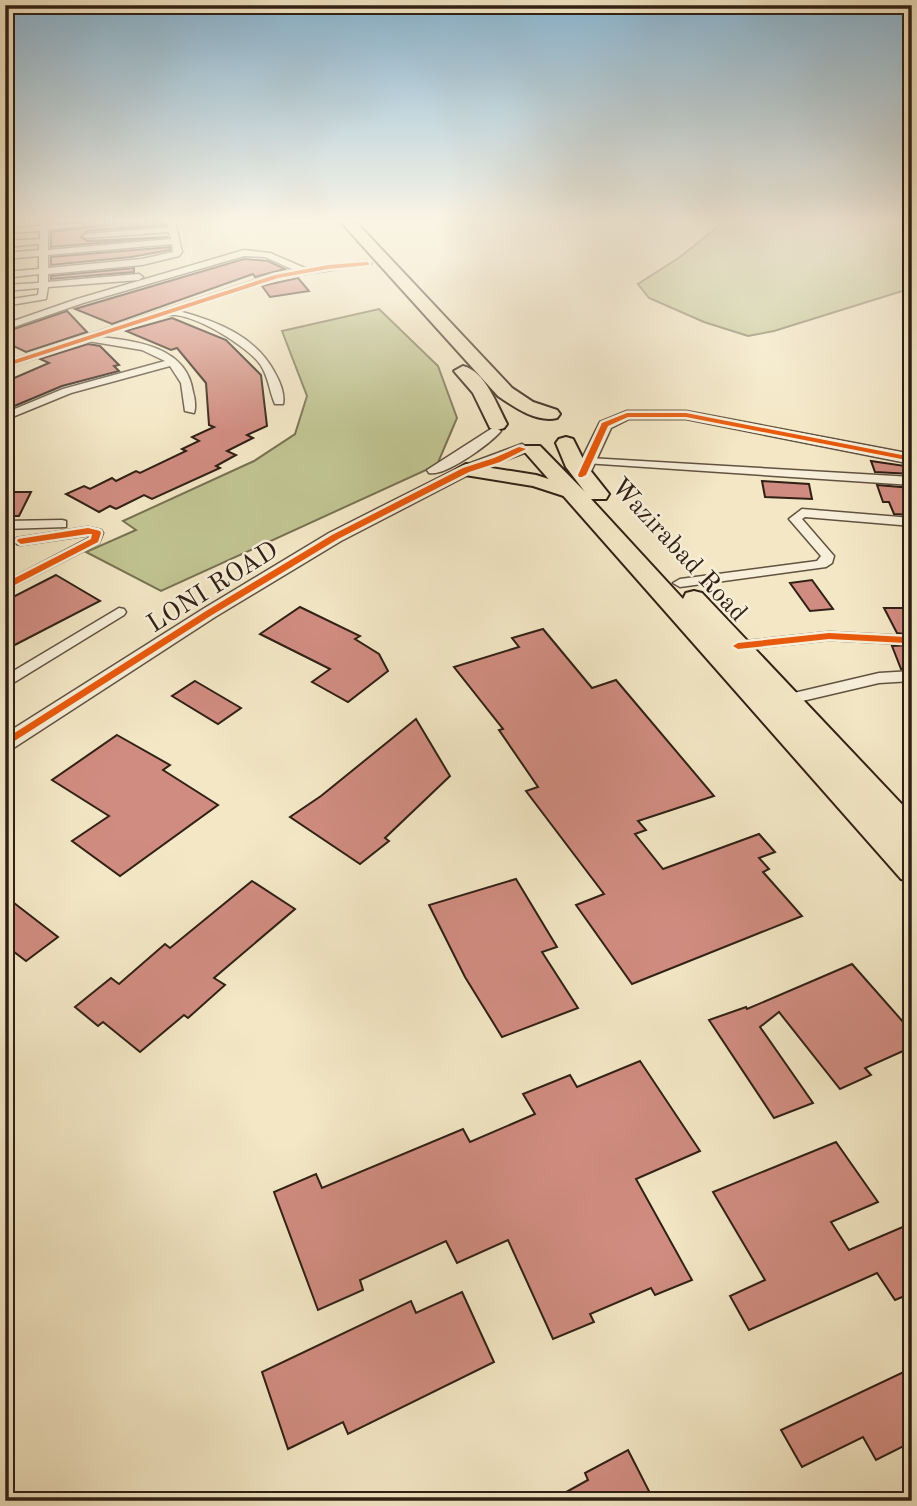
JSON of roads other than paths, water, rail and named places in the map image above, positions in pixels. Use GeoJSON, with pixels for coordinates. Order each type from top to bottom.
{"type":"FeatureCollection","features":[{"type":"Feature","properties":{"kind":"highway"},"geometry":{"type":"LineString","coordinates":[[392,291],[481,391],[495,427],[519,413],[564,426]]}},
{"type":"Feature","properties":{"kind":"highway"},"geometry":{"type":"LineString","coordinates":[[412,291],[505,392],[564,426]]}},
{"type":"Feature","properties":{"kind":"highway"},"geometry":{"type":"LineString","coordinates":[[528,450],[557,447],[564,426]]}},
{"type":"Feature","properties":{"kind":"highway","name":"Wazirabad Road"},"geometry":{"type":"LineString","coordinates":[[564,426],[582,477],[776,702],[912,872]]}},
{"type":"Feature","properties":{"kind":"highway","name":"Wazirabad Road"},"geometry":{"type":"LineString","coordinates":[[495,427],[505,443],[528,450],[582,477],[738,646],[776,702],[912,834]]}},
{"type":"Feature","properties":{"kind":"main road"},"geometry":{"type":"LineString","coordinates":[[456,470],[528,477],[550,482],[582,477]]}},
{"type":"Feature","properties":{"kind":"street"},"geometry":{"type":"LineString","coordinates":[[5,303],[42,298],[43,291]]}},
{"type":"Feature","properties":{"kind":"street"},"geometry":{"type":"LineString","coordinates":[[5,327],[113,291]]}},
{"type":"Feature","properties":{"kind":"street"},"geometry":{"type":"LineString","coordinates":[[5,365],[227,291]]}},
{"type":"Feature","properties":{"kind":"street"},"geometry":{"type":"LineString","coordinates":[[168,311],[209,323],[237,336],[268,365],[278,389],[279,402]]}},
{"type":"Feature","properties":{"kind":"street"},"geometry":{"type":"LineString","coordinates":[[86,339],[150,349],[173,362],[186,381],[190,411]]}},
{"type":"Feature","properties":{"kind":"street"},"geometry":{"type":"LineString","coordinates":[[5,417],[67,391],[173,362]]}},
{"type":"Feature","properties":{"kind":"street"},"geometry":{"type":"LineString","coordinates":[[912,459],[716,419],[655,413],[627,415],[604,425],[582,477],[912,481]]}},
{"type":"Feature","properties":{"kind":"street"},"geometry":{"type":"LineString","coordinates":[[456,470],[495,427]]}},
{"type":"Feature","properties":{"kind":"street"},"geometry":{"type":"LineString","coordinates":[[456,470],[528,450]]}},
{"type":"Feature","properties":{"kind":"street","name":"LONI ROAD"},"geometry":{"type":"LineString","coordinates":[[5,726],[223,596],[456,470]]}},
{"type":"Feature","properties":{"kind":"street"},"geometry":{"type":"LineString","coordinates":[[680,583],[821,564],[828,556],[794,519],[802,513],[912,522]]}},
{"type":"Feature","properties":{"kind":"street"},"geometry":{"type":"LineString","coordinates":[[5,525],[62,524]]}},
{"type":"Feature","properties":{"kind":"street"},"geometry":{"type":"LineString","coordinates":[[5,587],[95,540],[97,533],[88,531],[21,541]]}},
{"type":"Feature","properties":{"kind":"street","name":"LONI ROAD"},"geometry":{"type":"LineString","coordinates":[[5,744],[223,596]]}},
{"type":"Feature","properties":{"kind":"street"},"geometry":{"type":"LineString","coordinates":[[5,683],[119,612]]}},
{"type":"Feature","properties":{"kind":"street"},"geometry":{"type":"LineString","coordinates":[[738,646],[829,636],[906,640]]}},
{"type":"Feature","properties":{"kind":"street"},"geometry":{"type":"LineString","coordinates":[[776,702],[879,678],[912,676]]}}]}
